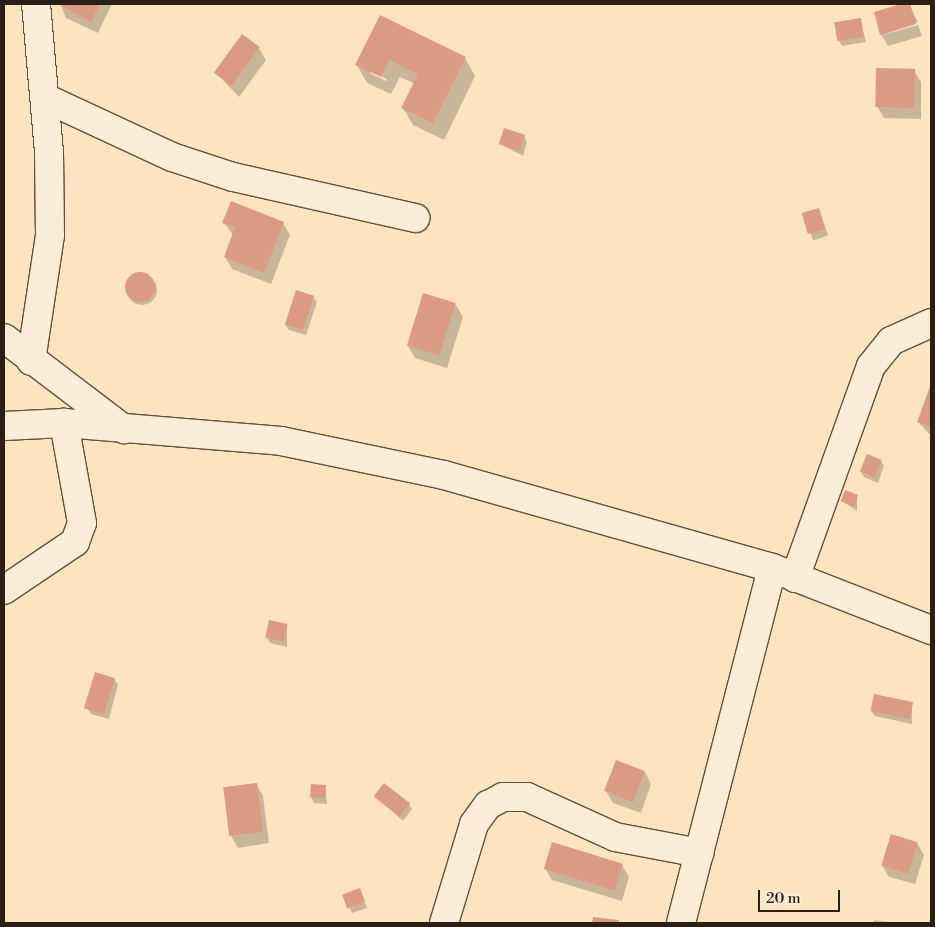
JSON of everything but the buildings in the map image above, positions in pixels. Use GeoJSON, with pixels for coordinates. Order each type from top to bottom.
{"type":"FeatureCollection","features":[{"type":"Feature","properties":{"kind":"street"},"geometry":{"type":"LineString","coordinates":[[31,361],[50,235],[45,98],[36,4]]}},
{"type":"Feature","properties":{"kind":"street"},"geometry":{"type":"LineString","coordinates":[[45,98],[172,157],[233,177],[415,218]]}},
{"type":"Feature","properties":{"kind":"street"},"geometry":{"type":"LineString","coordinates":[[681,923],[699,853],[783,573],[870,366],[891,341],[931,323]]}},
{"type":"Feature","properties":{"kind":"street"},"geometry":{"type":"LineString","coordinates":[[4,338],[31,361],[124,429]]}},
{"type":"Feature","properties":{"kind":"street"},"geometry":{"type":"LineString","coordinates":[[4,426],[64,423],[280,440],[444,475],[783,573],[931,630]]}},
{"type":"Feature","properties":{"kind":"street"},"geometry":{"type":"LineString","coordinates":[[4,590],[75,542],[82,523],[64,423]]}},
{"type":"Feature","properties":{"kind":"street"},"geometry":{"type":"LineString","coordinates":[[444,923],[474,824],[488,805],[503,796],[527,797],[615,837],[699,853]]}}]}
